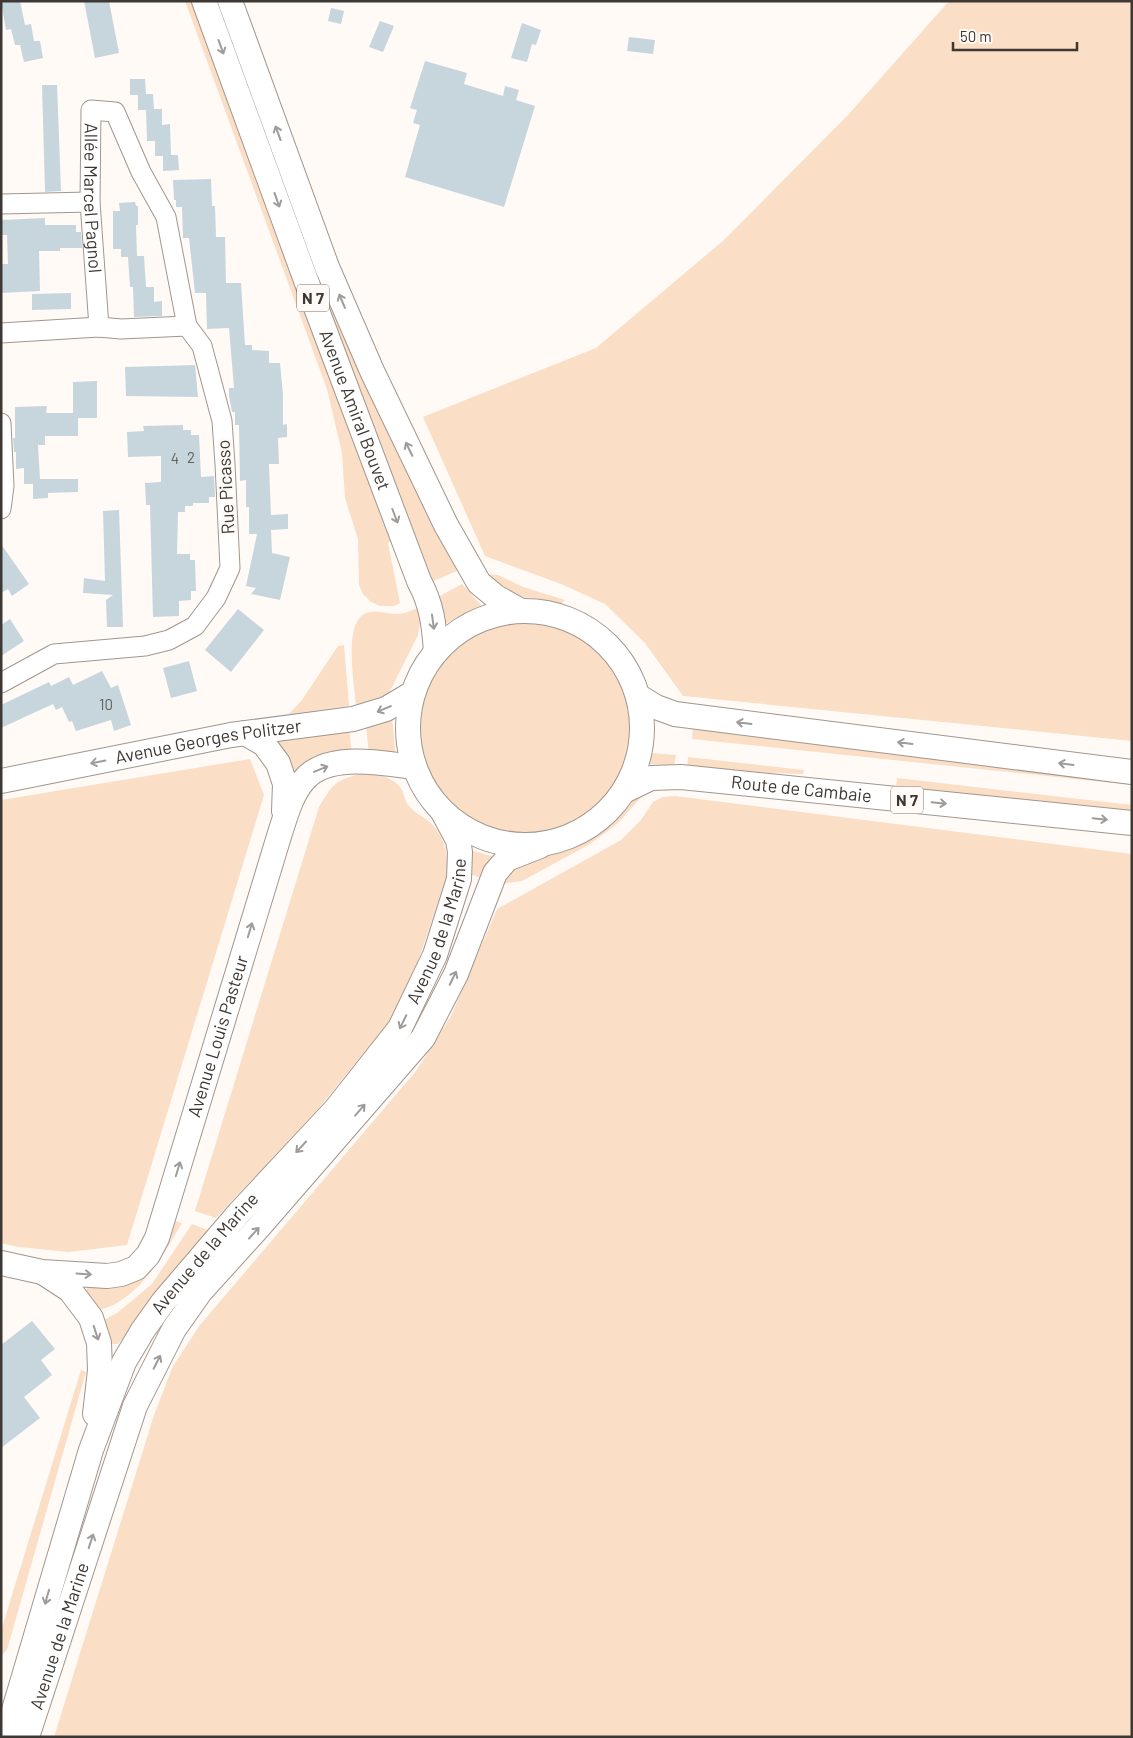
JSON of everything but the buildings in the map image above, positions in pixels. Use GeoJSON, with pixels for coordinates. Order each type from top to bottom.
{"type":"FeatureCollection","features":[{"type":"Feature","properties":{"kind":"main road","name":"Avenue Amiral Bouvet"},"geometry":{"type":"LineString","coordinates":[[204,1],[315,305],[412,564],[426,594],[433,618],[436,651]]}},
{"type":"Feature","properties":{"kind":"main road","name":"Avenue Amiral Bouvet"},"geometry":{"type":"LineString","coordinates":[[230,1],[327,267],[376,380],[446,525],[479,583],[496,597],[521,610]]}},
{"type":"Feature","properties":{"kind":"main road"},"geometry":{"type":"LineString","coordinates":[[540,846],[505,845],[472,834],[444,814],[426,792],[414,767],[408,742],[408,718],[413,693],[422,671],[436,651],[466,626],[483,618],[521,610],[549,613],[576,622],[603,640],[624,666],[638,696],[642,719],[641,742],[636,767],[624,791]]}},
{"type":"Feature","properties":{"kind":"main road","name":"Avenue Georges Politzer"},"geometry":{"type":"LineString","coordinates":[[1,781],[245,734],[353,719],[386,709],[413,693]]}},
{"type":"Feature","properties":{"kind":"main road"},"geometry":{"type":"LineString","coordinates":[[638,696],[656,707],[675,714],[1132,772]]}},
{"type":"Feature","properties":{"kind":"main road"},"geometry":{"type":"LineString","coordinates":[[245,734],[264,744],[278,763],[285,784],[284,822]]}},
{"type":"Feature","properties":{"kind":"main road","name":"Avenue Louis Pasteur"},"geometry":{"type":"LineString","coordinates":[[1,1263],[42,1272],[107,1276],[121,1274],[136,1268],[148,1255],[157,1238],[284,822],[294,795],[304,780],[314,772],[336,763],[368,761],[414,767]]}},
{"type":"Feature","properties":{"kind":"main road","name":"Route de Cambaie"},"geometry":{"type":"LineString","coordinates":[[624,791],[651,778],[681,777],[1132,822]]}},
{"type":"Feature","properties":{"kind":"main road","name":"Avenue de la Marine"},"geometry":{"type":"LineString","coordinates":[[28,1737],[135,1406],[174,1329],[200,1292],[423,1038],[456,974],[495,873],[507,858],[573,836],[602,817],[624,791]]}},
{"type":"Feature","properties":{"kind":"main road","name":"Avenue de la Marine"},"geometry":{"type":"LineString","coordinates":[[6,1737],[91,1450],[124,1362],[143,1330],[163,1302],[239,1213],[336,1109],[400,1028],[435,955],[459,878],[460,852],[458,840],[444,814]]}},
{"type":"Feature","properties":{"kind":"main road"},"geometry":{"type":"LineString","coordinates":[[42,1272],[70,1290],[91,1318],[99,1343],[100,1370],[91,1450]]}},
{"type":"Feature","properties":{"kind":"street","name":"Allée Marcel Pagnol"},"geometry":{"type":"LineString","coordinates":[[100,327],[90,202],[91,110],[115,112],[141,172],[166,217],[187,326]]}},
{"type":"Feature","properties":{"kind":"street"},"geometry":{"type":"LineString","coordinates":[[1,204],[90,202]]}},
{"type":"Feature","properties":{"kind":"street"},"geometry":{"type":"LineString","coordinates":[[1,333],[100,327],[121,329],[187,326]]}},
{"type":"Feature","properties":{"kind":"street","name":"Rue Picasso"},"geometry":{"type":"LineString","coordinates":[[1,683],[54,654],[145,646],[169,640],[195,626],[216,598],[230,568],[226,464],[222,421],[202,346],[187,326]]}},
{"type":"Feature","properties":{"kind":"street"},"geometry":{"type":"LineString","coordinates":[[1,423],[4,486],[1,509]]}},
{"type":"Feature","properties":{"kind":"shaded area"},"geometry":{"type":"Polygon","coordinates":[[[185,1],[195,1],[393,540],[388,543],[400,603],[394,606],[380,606],[371,602],[363,594],[359,585],[358,539],[345,498],[342,453],[327,389],[185,1]]]}},
{"type":"Feature","properties":{"kind":"shaded area"},"geometry":{"type":"Polygon","coordinates":[[[209,1],[218,1],[335,319],[457,571],[429,583],[209,1]]]}},
{"type":"Feature","properties":{"kind":"shaded area"},"geometry":{"type":"Polygon","coordinates":[[[949,1],[1132,1],[1132,741],[683,696],[645,643],[605,604],[561,584],[485,556],[423,417],[596,348],[724,240],[848,115],[949,1]]]}},
{"type":"Feature","properties":{"kind":"shaded area"},"geometry":{"type":"Polygon","coordinates":[[[482,574],[498,575],[523,587],[565,600],[561,604],[535,598],[509,597],[482,574]]]}},
{"type":"Feature","properties":{"kind":"shaded area"},"geometry":{"type":"Polygon","coordinates":[[[462,584],[481,605],[443,625],[438,597],[462,584]]]}},
{"type":"Feature","properties":{"kind":"shaded area"},"geometry":{"type":"Polygon","coordinates":[[[419,608],[420,622],[418,635],[387,697],[359,708],[356,704],[352,667],[355,625],[361,616],[370,612],[400,614],[419,608]]]}},
{"type":"Feature","properties":{"kind":"shaded area"},"geometry":{"type":"Polygon","coordinates":[[[512,622],[534,622],[564,630],[583,640],[600,653],[613,670],[623,689],[631,719],[631,741],[623,771],[613,790],[600,807],[583,820],[554,834],[534,838],[512,838],[492,834],[472,825],[454,814],[439,799],[419,761],[415,741],[415,719],[419,699],[428,679],[439,661],[454,646],[492,626],[512,622]]]}},
{"type":"Feature","properties":{"kind":"shaded area"},"geometry":{"type":"Polygon","coordinates":[[[344,645],[349,706],[289,714],[302,700],[338,646],[344,645]]]}},
{"type":"Feature","properties":{"kind":"shaded area"},"geometry":{"type":"Polygon","coordinates":[[[392,716],[396,759],[369,755],[366,725],[392,716]]]}},
{"type":"Feature","properties":{"kind":"shaded area"},"geometry":{"type":"Polygon","coordinates":[[[349,727],[352,756],[294,774],[274,742],[276,735],[349,727]]]}},
{"type":"Feature","properties":{"kind":"shaded area"},"geometry":{"type":"Polygon","coordinates":[[[693,727],[1132,779],[1132,785],[692,739],[693,727]]]}},
{"type":"Feature","properties":{"kind":"shaded area"},"geometry":{"type":"Polygon","coordinates":[[[652,753],[676,755],[674,766],[650,764],[652,753]]]}},
{"type":"Feature","properties":{"kind":"shaded area"},"geometry":{"type":"Polygon","coordinates":[[[688,757],[804,770],[803,774],[739,772],[687,767],[688,757]]]}},
{"type":"Feature","properties":{"kind":"shaded area"},"geometry":{"type":"Polygon","coordinates":[[[250,759],[264,795],[127,1245],[69,1252],[19,1247],[1,1243],[1,800],[250,759]]]}},
{"type":"Feature","properties":{"kind":"shaded area"},"geometry":{"type":"Polygon","coordinates":[[[360,774],[382,776],[396,783],[401,789],[408,805],[437,830],[445,848],[447,875],[411,982],[394,1016],[318,1109],[216,1218],[195,1211],[319,807],[335,784],[360,774]]]}},
{"type":"Feature","properties":{"kind":"shaded area"},"geometry":{"type":"Polygon","coordinates":[[[897,778],[1132,805],[1132,816],[896,789],[897,778]]]}},
{"type":"Feature","properties":{"kind":"shaded area"},"geometry":{"type":"Polygon","coordinates":[[[653,787],[645,793],[617,824],[590,844],[522,881],[500,884],[510,869],[530,859],[556,853],[589,840],[614,819],[631,797],[653,787]]]}},
{"type":"Feature","properties":{"kind":"shaded area"},"geometry":{"type":"Polygon","coordinates":[[[675,796],[1132,854],[1132,1737],[54,1737],[154,1415],[173,1366],[200,1325],[416,1071],[451,1016],[497,909],[621,840],[641,820],[653,802],[663,797],[675,796]]]}},
{"type":"Feature","properties":{"kind":"shaded area"},"geometry":{"type":"Polygon","coordinates":[[[470,850],[495,857],[484,879],[467,873],[470,850]]]}},
{"type":"Feature","properties":{"kind":"shaded area"},"geometry":{"type":"Polygon","coordinates":[[[171,1220],[182,1223],[162,1256],[138,1287],[117,1303],[95,1311],[84,1296],[89,1284],[110,1283],[171,1220]]]}},
{"type":"Feature","properties":{"kind":"shaded area"},"geometry":{"type":"Polygon","coordinates":[[[192,1224],[213,1232],[118,1344],[110,1344],[104,1320],[117,1313],[152,1284],[192,1224]]]}},
{"type":"Feature","properties":{"kind":"shaded area"},"geometry":{"type":"Polygon","coordinates":[[[81,1370],[86,1372],[7,1650],[1,1656],[1,1631],[81,1370]]]}}]}
